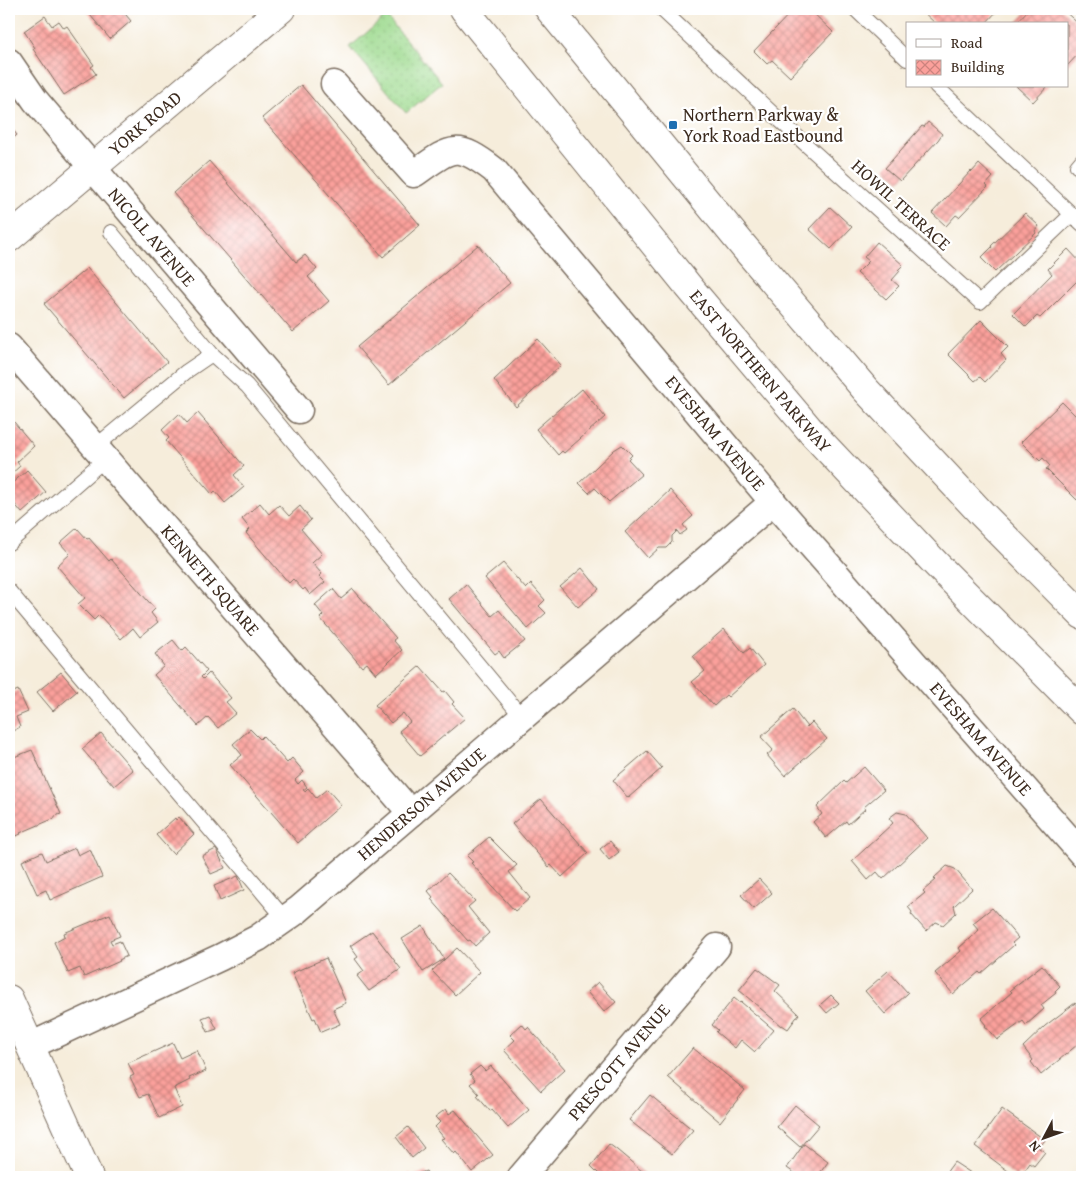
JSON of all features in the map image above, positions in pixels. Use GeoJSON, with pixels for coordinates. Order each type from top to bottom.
{"type":"FeatureCollection","features":[{"type":"Feature","properties":{"kind":"main road","name":"YORK ROAD"},"geometry":{"type":"LineString","coordinates":[[9,238],[281,9]]}},
{"type":"Feature","properties":{"kind":"main road","name":"EAST NORTHERN PARKWAY"},"geometry":{"type":"LineString","coordinates":[[464,9],[689,287],[816,436],[937,565],[1082,711]]}},
{"type":"Feature","properties":{"kind":"main road"},"geometry":{"type":"LineString","coordinates":[[549,9],[744,247],[865,389],[990,522],[1082,615]]}},
{"type":"Feature","properties":{"kind":"main road"},"geometry":{"type":"LineString","coordinates":[[9,999],[89,1177]]}},
{"type":"Feature","properties":{"kind":"street","name":"NICOLL AVENUE"},"geometry":{"type":"LineString","coordinates":[[9,62],[35,100],[299,410]]}},
{"type":"Feature","properties":{"kind":"street","name":"EVESHAM AVENUE"},"geometry":{"type":"LineString","coordinates":[[334,84],[414,174],[440,155],[454,150],[464,151],[477,157],[494,170],[773,502],[1082,854]]}},
{"type":"Feature","properties":{"kind":"street","name":"KENNETH SQUARE"},"geometry":{"type":"LineString","coordinates":[[9,347],[411,814]]}},
{"type":"Feature","properties":{"kind":"street","name":"HENDERSON AVENUE"},"geometry":{"type":"LineString","coordinates":[[30,1046],[222,957],[258,938],[306,904],[773,502]]}},
{"type":"Feature","properties":{"kind":"street","name":"PRESCOTT AVENUE"},"geometry":{"type":"LineString","coordinates":[[521,1177],[717,947]]}},
{"type":"Feature","properties":{"kind":"lane","name":"HOWIL TERRACE"},"geometry":{"type":"LineString","coordinates":[[661,9],[802,141],[980,302],[1077,219]]}},
{"type":"Feature","properties":{"kind":"lane"},"geometry":{"type":"LineString","coordinates":[[855,9],[906,58]]}},
{"type":"Feature","properties":{"kind":"lane"},"geometry":{"type":"LineString","coordinates":[[938,88],[1077,219]]}},
{"type":"Feature","properties":{"kind":"lane"},"geometry":{"type":"LineString","coordinates":[[111,232],[212,354],[247,386],[522,717]]}},
{"type":"Feature","properties":{"kind":"lane"},"geometry":{"type":"LineString","coordinates":[[9,543],[187,371],[212,354]]}},
{"type":"Feature","properties":{"kind":"lane"},"geometry":{"type":"LineString","coordinates":[[9,591],[285,919]]}},
{"type":"Feature","properties":{"kind":"green space"},"geometry":{"type":"Polygon","coordinates":[[[386,16],[442,83],[406,113],[350,47],[386,16]]]}},
{"type":"Feature","properties":{"kind":"building"},"geometry":{"type":"Polygon","coordinates":[[[85,9],[121,9],[131,21],[110,39],[85,9]]]}},
{"type":"Feature","properties":{"kind":"building"},"geometry":{"type":"Polygon","coordinates":[[[794,9],[809,9],[833,32],[790,77],[772,60],[767,64],[754,51],[794,9]]]}},
{"type":"Feature","properties":{"kind":"building"},"geometry":{"type":"Polygon","coordinates":[[[920,9],[999,9],[987,22],[934,22],[920,9]]]}},
{"type":"Feature","properties":{"kind":"building"},"geometry":{"type":"Polygon","coordinates":[[[1029,9],[1062,9],[1082,27],[1082,50],[1068,65],[1068,22],[1017,22],[1029,9]]]}},
{"type":"Feature","properties":{"kind":"building"},"geometry":{"type":"Polygon","coordinates":[[[45,16],[52,26],[59,21],[64,28],[67,26],[94,65],[91,67],[96,74],[64,95],[33,49],[35,48],[24,31],[45,16]]]}},
{"type":"Feature","properties":{"kind":"building"},"geometry":{"type":"Polygon","coordinates":[[[301,85],[420,225],[383,257],[262,118],[301,85]]]}},
{"type":"Feature","properties":{"kind":"building"},"geometry":{"type":"Polygon","coordinates":[[[1018,88],[1046,88],[1033,102],[1018,88]]]}},
{"type":"Feature","properties":{"kind":"building"},"geometry":{"type":"Polygon","coordinates":[[[928,122],[942,134],[900,181],[885,168],[922,126],[924,127],[928,122]]]}},
{"type":"Feature","properties":{"kind":"building"},"geometry":{"type":"Polygon","coordinates":[[[9,125],[17,135],[9,142],[9,125]]]}},
{"type":"Feature","properties":{"kind":"building"},"geometry":{"type":"Polygon","coordinates":[[[209,161],[296,262],[305,255],[317,269],[308,277],[329,301],[293,332],[173,193],[209,161]]]}},
{"type":"Feature","properties":{"kind":"building"},"geometry":{"type":"Polygon","coordinates":[[[979,164],[993,177],[986,185],[988,187],[959,217],[956,215],[946,226],[932,213],[979,164]]]}},
{"type":"Feature","properties":{"kind":"building"},"geometry":{"type":"Polygon","coordinates":[[[830,207],[852,227],[831,249],[809,229],[830,207]]]}},
{"type":"Feature","properties":{"kind":"building"},"geometry":{"type":"Polygon","coordinates":[[[1025,213],[1039,226],[1035,231],[1036,233],[995,272],[981,258],[1025,213]]]}},
{"type":"Feature","properties":{"kind":"building"},"geometry":{"type":"Polygon","coordinates":[[[877,242],[903,265],[892,280],[899,286],[886,299],[857,273],[869,261],[864,257],[877,242]]]}},
{"type":"Feature","properties":{"kind":"building"},"geometry":{"type":"Polygon","coordinates":[[[478,245],[510,283],[389,385],[357,347],[478,245]]]}},
{"type":"Feature","properties":{"kind":"building"},"geometry":{"type":"Polygon","coordinates":[[[1068,249],[1082,264],[1082,276],[1040,318],[1037,316],[1026,327],[1013,314],[1052,274],[1048,269],[1068,249]]]}},
{"type":"Feature","properties":{"kind":"building"},"geometry":{"type":"Polygon","coordinates":[[[87,268],[167,362],[124,398],[44,304],[87,268]]]}},
{"type":"Feature","properties":{"kind":"building"},"geometry":{"type":"Polygon","coordinates":[[[981,320],[1008,347],[1001,354],[1006,360],[985,382],[980,377],[975,381],[948,354],[981,320]]]}},
{"type":"Feature","properties":{"kind":"building"},"geometry":{"type":"Polygon","coordinates":[[[538,339],[561,365],[516,407],[494,380],[538,339]]]}},
{"type":"Feature","properties":{"kind":"building"},"geometry":{"type":"Polygon","coordinates":[[[582,389],[605,417],[564,453],[562,451],[558,455],[536,429],[582,389]]]}},
{"type":"Feature","properties":{"kind":"building"},"geometry":{"type":"Polygon","coordinates":[[[1062,402],[1081,421],[1079,423],[1082,426],[1082,500],[1079,497],[1077,500],[1046,469],[1050,466],[1043,458],[1040,461],[1021,442],[1062,402]]]}},
{"type":"Feature","properties":{"kind":"building"},"geometry":{"type":"Polygon","coordinates":[[[198,413],[244,466],[234,475],[244,487],[225,503],[215,491],[212,494],[166,441],[169,438],[162,430],[179,414],[187,423],[198,413]]]}},
{"type":"Feature","properties":{"kind":"building"},"geometry":{"type":"Polygon","coordinates":[[[9,416],[34,446],[17,462],[20,466],[9,476],[9,416]]]}},
{"type":"Feature","properties":{"kind":"building"},"geometry":{"type":"Polygon","coordinates":[[[622,445],[632,455],[628,459],[642,474],[609,502],[595,488],[589,493],[579,483],[614,450],[622,445]]]}},
{"type":"Feature","properties":{"kind":"building"},"geometry":{"type":"Polygon","coordinates":[[[27,470],[46,492],[22,513],[9,497],[9,486],[27,470]]]}},
{"type":"Feature","properties":{"kind":"building"},"geometry":{"type":"Polygon","coordinates":[[[670,490],[693,516],[683,525],[687,530],[680,535],[677,531],[672,536],[672,542],[666,548],[659,548],[648,558],[625,532],[670,490]]]}},
{"type":"Feature","properties":{"kind":"building"},"geometry":{"type":"Polygon","coordinates":[[[260,503],[269,514],[279,505],[289,516],[300,506],[311,520],[301,529],[322,554],[312,563],[322,574],[319,576],[325,582],[310,595],[305,588],[303,590],[293,579],[289,583],[246,533],[250,529],[242,519],[260,503]]]}},
{"type":"Feature","properties":{"kind":"building"},"geometry":{"type":"Polygon","coordinates":[[[77,528],[87,539],[89,538],[109,561],[111,559],[155,609],[151,613],[158,622],[140,637],[133,628],[121,639],[99,615],[94,620],[78,604],[85,598],[57,566],[70,554],[60,543],[77,528]]]}},
{"type":"Feature","properties":{"kind":"building"},"geometry":{"type":"Polygon","coordinates":[[[503,563],[526,589],[531,584],[545,600],[539,606],[546,613],[528,629],[485,578],[503,563]]]}},
{"type":"Feature","properties":{"kind":"building"},"geometry":{"type":"Polygon","coordinates":[[[582,568],[599,589],[578,607],[560,587],[582,568]]]}},
{"type":"Feature","properties":{"kind":"building"},"geometry":{"type":"Polygon","coordinates":[[[466,584],[492,616],[499,610],[525,641],[504,658],[499,651],[495,654],[449,599],[466,584]]]}},
{"type":"Feature","properties":{"kind":"building"},"geometry":{"type":"Polygon","coordinates":[[[333,589],[341,599],[353,589],[396,638],[393,640],[402,650],[376,674],[367,663],[362,667],[320,618],[323,615],[315,605],[333,589]]]}},
{"type":"Feature","properties":{"kind":"building"},"geometry":{"type":"Polygon","coordinates":[[[724,629],[744,653],[750,648],[764,665],[728,697],[726,695],[714,706],[692,682],[705,671],[693,656],[724,629]]]}},
{"type":"Feature","properties":{"kind":"building"},"geometry":{"type":"Polygon","coordinates":[[[173,640],[182,651],[186,647],[207,671],[201,677],[203,679],[209,673],[231,698],[226,702],[236,713],[218,728],[208,717],[198,726],[154,675],[164,666],[155,654],[173,640]]]}},
{"type":"Feature","properties":{"kind":"building"},"geometry":{"type":"Polygon","coordinates":[[[420,666],[443,692],[445,691],[454,702],[452,704],[465,718],[420,756],[399,731],[410,722],[403,713],[391,723],[375,705],[420,666]]]}},
{"type":"Feature","properties":{"kind":"building"},"geometry":{"type":"Polygon","coordinates":[[[61,672],[77,691],[53,711],[37,692],[61,672]]]}},
{"type":"Feature","properties":{"kind":"building"},"geometry":{"type":"Polygon","coordinates":[[[18,690],[28,712],[16,717],[20,727],[9,733],[9,694],[18,690]]]}},
{"type":"Feature","properties":{"kind":"building"},"geometry":{"type":"Polygon","coordinates":[[[793,709],[807,727],[812,722],[827,739],[785,776],[767,755],[773,750],[761,737],[793,709]]]}},
{"type":"Feature","properties":{"kind":"building"},"geometry":{"type":"Polygon","coordinates":[[[250,729],[260,739],[263,736],[287,763],[292,758],[304,772],[295,780],[298,784],[302,780],[307,787],[303,790],[305,791],[308,788],[316,798],[327,789],[341,805],[298,843],[230,765],[242,755],[233,744],[250,729]]]}},
{"type":"Feature","properties":{"kind":"building"},"geometry":{"type":"Polygon","coordinates":[[[101,733],[133,770],[114,786],[82,749],[101,733]]]}},
{"type":"Feature","properties":{"kind":"building"},"geometry":{"type":"Polygon","coordinates":[[[32,750],[61,814],[9,839],[9,814],[12,813],[9,802],[14,800],[13,798],[9,799],[9,759],[32,750]]]}},
{"type":"Feature","properties":{"kind":"building"},"geometry":{"type":"Polygon","coordinates":[[[647,751],[662,768],[628,798],[613,780],[647,751]]]}},
{"type":"Feature","properties":{"kind":"building"},"geometry":{"type":"Polygon","coordinates":[[[864,767],[884,790],[848,824],[846,821],[826,838],[813,822],[822,814],[817,807],[844,781],[846,783],[864,767]]]}},
{"type":"Feature","properties":{"kind":"building"},"geometry":{"type":"Polygon","coordinates":[[[541,799],[588,853],[562,877],[551,865],[549,867],[512,824],[541,799]]]}},
{"type":"Feature","properties":{"kind":"building"},"geometry":{"type":"Polygon","coordinates":[[[897,812],[906,814],[927,838],[883,879],[877,872],[868,880],[852,861],[893,823],[889,818],[897,812]]]}},
{"type":"Feature","properties":{"kind":"building"},"geometry":{"type":"Polygon","coordinates":[[[179,817],[194,834],[173,854],[156,835],[175,818],[176,820],[179,817]]]}},
{"type":"Feature","properties":{"kind":"building"},"geometry":{"type":"Polygon","coordinates":[[[489,837],[517,865],[509,872],[530,898],[515,911],[471,863],[473,862],[467,856],[489,837]]]}},
{"type":"Feature","properties":{"kind":"building"},"geometry":{"type":"Polygon","coordinates":[[[610,841],[619,852],[609,860],[600,849],[610,841]]]}},
{"type":"Feature","properties":{"kind":"building"},"geometry":{"type":"Polygon","coordinates":[[[75,848],[78,855],[90,849],[102,877],[50,900],[46,890],[37,894],[22,861],[42,852],[46,861],[75,848]]]}},
{"type":"Feature","properties":{"kind":"building"},"geometry":{"type":"Polygon","coordinates":[[[216,849],[225,868],[211,874],[202,856],[216,849]]]}},
{"type":"Feature","properties":{"kind":"building"},"geometry":{"type":"Polygon","coordinates":[[[947,866],[955,869],[972,889],[954,906],[956,913],[943,925],[936,922],[926,931],[911,914],[912,912],[908,907],[925,893],[923,891],[936,880],[934,878],[947,866]]]}},
{"type":"Feature","properties":{"kind":"building"},"geometry":{"type":"Polygon","coordinates":[[[448,873],[475,901],[468,907],[489,933],[475,946],[470,940],[468,941],[431,899],[433,897],[428,891],[448,873]]]}},
{"type":"Feature","properties":{"kind":"building"},"geometry":{"type":"Polygon","coordinates":[[[238,876],[244,890],[220,901],[214,886],[238,876]]]}},
{"type":"Feature","properties":{"kind":"building"},"geometry":{"type":"Polygon","coordinates":[[[759,879],[772,893],[754,909],[741,895],[759,879]]]}},
{"type":"Feature","properties":{"kind":"building"},"geometry":{"type":"Polygon","coordinates":[[[992,908],[1018,938],[1012,943],[1014,945],[981,974],[979,972],[953,994],[935,973],[961,951],[959,948],[979,930],[973,923],[992,908]]]}},
{"type":"Feature","properties":{"kind":"building"},"geometry":{"type":"Polygon","coordinates":[[[110,914],[120,936],[110,940],[112,944],[120,941],[127,956],[84,977],[80,968],[68,973],[54,942],[65,936],[64,933],[110,914]]]}},
{"type":"Feature","properties":{"kind":"building"},"geometry":{"type":"Polygon","coordinates":[[[423,926],[444,959],[423,972],[402,939],[423,926]]]}},
{"type":"Feature","properties":{"kind":"building"},"geometry":{"type":"Polygon","coordinates":[[[372,931],[401,969],[369,991],[357,976],[364,971],[355,959],[358,957],[350,946],[372,931]]]}},
{"type":"Feature","properties":{"kind":"building"},"geometry":{"type":"Polygon","coordinates":[[[457,948],[480,972],[455,995],[432,971],[457,948]]]}},
{"type":"Feature","properties":{"kind":"building"},"geometry":{"type":"Polygon","coordinates":[[[326,958],[346,1003],[333,1009],[340,1024],[321,1032],[292,973],[326,958]]]}},
{"type":"Feature","properties":{"kind":"building"},"geometry":{"type":"Polygon","coordinates":[[[1042,965],[1060,986],[1055,991],[1056,993],[1041,1005],[1044,1009],[1026,1025],[1023,1021],[997,1040],[981,1019],[1012,992],[1010,990],[1042,965]]]}},
{"type":"Feature","properties":{"kind":"building"},"geometry":{"type":"Polygon","coordinates":[[[757,968],[780,985],[775,991],[799,1014],[788,1029],[781,1026],[739,990],[757,968]]]}},
{"type":"Feature","properties":{"kind":"building"},"geometry":{"type":"Polygon","coordinates":[[[888,971],[908,993],[885,1014],[865,991],[888,971]]]}},
{"type":"Feature","properties":{"kind":"building"},"geometry":{"type":"Polygon","coordinates":[[[598,982],[616,1002],[604,1012],[587,992],[598,982]]]}},
{"type":"Feature","properties":{"kind":"building"},"geometry":{"type":"Polygon","coordinates":[[[831,995],[839,1003],[827,1013],[820,1005],[831,995]]]}},
{"type":"Feature","properties":{"kind":"building"},"geometry":{"type":"Polygon","coordinates":[[[734,998],[774,1030],[755,1052],[741,1040],[735,1048],[716,1032],[718,1030],[712,1025],[734,998]]]}},
{"type":"Feature","properties":{"kind":"building"},"geometry":{"type":"Polygon","coordinates":[[[1075,1003],[1082,1011],[1082,1051],[1077,1045],[1041,1075],[1023,1047],[1045,1026],[1075,1003]]]}},
{"type":"Feature","properties":{"kind":"building"},"geometry":{"type":"Polygon","coordinates":[[[210,1015],[217,1029],[208,1032],[202,1018],[210,1015]]]}},
{"type":"Feature","properties":{"kind":"building"},"geometry":{"type":"Polygon","coordinates":[[[522,1024],[526,1029],[528,1027],[565,1069],[541,1091],[504,1050],[515,1040],[510,1035],[522,1024]]]}},
{"type":"Feature","properties":{"kind":"building"},"geometry":{"type":"Polygon","coordinates":[[[173,1043],[180,1058],[197,1050],[206,1071],[189,1078],[190,1080],[174,1088],[182,1107],[159,1118],[148,1094],[140,1097],[130,1077],[134,1075],[128,1063],[173,1043]]]}},
{"type":"Feature","properties":{"kind":"building"},"geometry":{"type":"Polygon","coordinates":[[[693,1048],[745,1090],[720,1122],[668,1077],[693,1048]]]}},
{"type":"Feature","properties":{"kind":"building"},"geometry":{"type":"Polygon","coordinates":[[[480,1066],[485,1071],[491,1066],[529,1110],[508,1128],[477,1096],[479,1094],[470,1084],[475,1080],[470,1074],[480,1066]]]}},
{"type":"Feature","properties":{"kind":"building"},"geometry":{"type":"Polygon","coordinates":[[[650,1095],[693,1130],[672,1154],[629,1120],[650,1095]]]}},
{"type":"Feature","properties":{"kind":"building"},"geometry":{"type":"Polygon","coordinates":[[[795,1105],[819,1125],[800,1147],[777,1127],[795,1105]]]}},
{"type":"Feature","properties":{"kind":"building"},"geometry":{"type":"Polygon","coordinates":[[[446,1109],[449,1114],[455,1110],[493,1155],[472,1172],[456,1152],[454,1154],[441,1139],[444,1138],[435,1127],[440,1122],[435,1117],[446,1109]]]}},
{"type":"Feature","properties":{"kind":"building"},"geometry":{"type":"Polygon","coordinates":[[[1002,1109],[1045,1140],[1039,1148],[1045,1152],[1034,1166],[1030,1163],[1021,1176],[1018,1174],[1016,1177],[975,1146],[1002,1109]]]}},
{"type":"Feature","properties":{"kind":"building"},"geometry":{"type":"Polygon","coordinates":[[[408,1127],[424,1148],[412,1158],[396,1137],[408,1127]]]}},
{"type":"Feature","properties":{"kind":"building"},"geometry":{"type":"Polygon","coordinates":[[[609,1144],[649,1177],[602,1177],[591,1166],[609,1144]]]}},
{"type":"Feature","properties":{"kind":"building"},"geometry":{"type":"Polygon","coordinates":[[[804,1144],[828,1162],[817,1177],[800,1177],[787,1168],[804,1144]]]}},
{"type":"Feature","properties":{"kind":"building"},"geometry":{"type":"Polygon","coordinates":[[[954,1162],[977,1177],[943,1177],[954,1162]]]}},
{"type":"Feature","properties":{"kind":"building"},"geometry":{"type":"Polygon","coordinates":[[[426,1171],[429,1177],[411,1177],[426,1171]]]}},
{"type":"Feature","properties":{"kind":"building"},"geometry":{"type":"Polygon","coordinates":[[[410,1173],[411,1177],[400,1177],[410,1173]]]}},
{"type":"Feature","properties":{"kind":"place","name":"Northern Parkway & York Road Eastbound"},"geometry":{"type":"Point","coordinates":[673,125]}}]}
